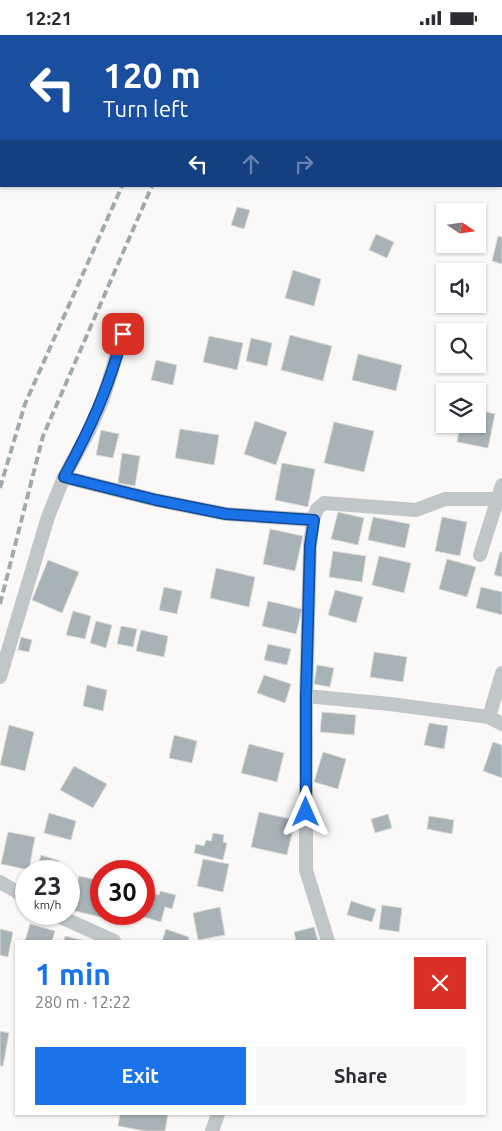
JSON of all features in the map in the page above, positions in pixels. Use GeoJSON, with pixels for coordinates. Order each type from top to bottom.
{"type":"FeatureCollection","features":[{"type":"Feature","properties":{"kind":"street"},"geometry":{"type":"LineString","coordinates":[[0,677],[48,517],[64,477],[88,433],[103,399],[123,334]]}},
{"type":"Feature","properties":{"kind":"street"},"geometry":{"type":"LineString","coordinates":[[64,477],[156,500],[226,514],[314,520]]}},
{"type":"Feature","properties":{"kind":"street"},"geometry":{"type":"LineString","coordinates":[[328,940],[306,870],[306,696],[310,546],[314,520],[318,509],[324,503],[416,510],[445,499],[501,494],[480,555]]}},
{"type":"Feature","properties":{"kind":"street"},"geometry":{"type":"LineString","coordinates":[[489,717],[502,673]]}},
{"type":"Feature","properties":{"kind":"street"},"geometry":{"type":"LineString","coordinates":[[306,696],[390,704],[489,717],[502,724]]}},
{"type":"Feature","properties":{"kind":"street"},"geometry":{"type":"LineString","coordinates":[[0,882],[15,891]]}},
{"type":"Feature","properties":{"kind":"street"},"geometry":{"type":"LineString","coordinates":[[78,925],[112,940]]}},
{"type":"Feature","properties":{"kind":"street"},"geometry":{"type":"LineString","coordinates":[[212,1131],[218,1115]]}},
{"type":"Feature","properties":{"kind":"building"},"geometry":{"type":"Polygon","coordinates":[[[237,207],[250,210],[244,229],[231,225],[237,207]]]}},
{"type":"Feature","properties":{"kind":"building"},"geometry":{"type":"Polygon","coordinates":[[[376,234],[394,242],[387,258],[369,250],[376,234]]]}},
{"type":"Feature","properties":{"kind":"building"},"geometry":{"type":"Polygon","coordinates":[[[498,236],[502,237],[502,264],[492,261],[498,236]]]}},
{"type":"Feature","properties":{"kind":"building"},"geometry":{"type":"Polygon","coordinates":[[[293,270],[321,279],[314,306],[285,298],[293,270]]]}},
{"type":"Feature","properties":{"kind":"building"},"geometry":{"type":"Polygon","coordinates":[[[290,335],[332,346],[323,381],[281,370],[290,335]]]}},
{"type":"Feature","properties":{"kind":"building"},"geometry":{"type":"Polygon","coordinates":[[[209,336],[243,343],[237,370],[203,362],[209,336]]]}},
{"type":"Feature","properties":{"kind":"building"},"geometry":{"type":"Polygon","coordinates":[[[251,338],[272,343],[267,366],[246,361],[251,338]]]}},
{"type":"Feature","properties":{"kind":"building"},"geometry":{"type":"Polygon","coordinates":[[[358,354],[402,365],[396,391],[352,380],[358,354]]]}},
{"type":"Feature","properties":{"kind":"building"},"geometry":{"type":"Polygon","coordinates":[[[156,360],[177,365],[173,385],[151,380],[156,360]]]}},
{"type":"Feature","properties":{"kind":"building"},"geometry":{"type":"Polygon","coordinates":[[[486,412],[495,414],[488,448],[457,442],[458,433],[486,433],[486,412]]]}},
{"type":"Feature","properties":{"kind":"building"},"geometry":{"type":"Polygon","coordinates":[[[255,421],[287,432],[276,465],[244,454],[255,421]]]}},
{"type":"Feature","properties":{"kind":"building"},"geometry":{"type":"Polygon","coordinates":[[[334,422],[374,431],[364,472],[324,463],[334,422]]]}},
{"type":"Feature","properties":{"kind":"building"},"geometry":{"type":"Polygon","coordinates":[[[180,429],[219,435],[214,465],[175,458],[180,429]]]}},
{"type":"Feature","properties":{"kind":"building"},"geometry":{"type":"Polygon","coordinates":[[[101,430],[119,434],[113,458],[96,455],[101,430]]]}},
{"type":"Feature","properties":{"kind":"building"},"geometry":{"type":"Polygon","coordinates":[[[122,453],[140,456],[135,486],[118,483],[122,453]]]}},
{"type":"Feature","properties":{"kind":"building"},"geometry":{"type":"Polygon","coordinates":[[[282,463],[315,469],[308,507],[275,500],[282,463]]]}},
{"type":"Feature","properties":{"kind":"building"},"geometry":{"type":"Polygon","coordinates":[[[338,512],[364,518],[358,545],[331,539],[338,512]]]}},
{"type":"Feature","properties":{"kind":"building"},"geometry":{"type":"Polygon","coordinates":[[[373,517],[410,524],[405,548],[368,540],[373,517]]]}},
{"type":"Feature","properties":{"kind":"building"},"geometry":{"type":"Polygon","coordinates":[[[442,517],[467,522],[460,556],[435,551],[442,517]]]}},
{"type":"Feature","properties":{"kind":"building"},"geometry":{"type":"Polygon","coordinates":[[[270,529],[303,536],[295,571],[263,564],[270,529]]]}},
{"type":"Feature","properties":{"kind":"building"},"geometry":{"type":"Polygon","coordinates":[[[333,551],[366,556],[362,582],[329,577],[333,551]]]}},
{"type":"Feature","properties":{"kind":"building"},"geometry":{"type":"Polygon","coordinates":[[[500,552],[502,552],[502,577],[494,575],[500,552]]]}},
{"type":"Feature","properties":{"kind":"building"},"geometry":{"type":"Polygon","coordinates":[[[379,556],[411,563],[404,593],[372,585],[379,556]]]}},
{"type":"Feature","properties":{"kind":"building"},"geometry":{"type":"Polygon","coordinates":[[[447,559],[476,567],[467,597],[439,589],[447,559]]]}},
{"type":"Feature","properties":{"kind":"building"},"geometry":{"type":"Polygon","coordinates":[[[48,560],[79,572],[62,613],[32,600],[48,560]]]}},
{"type":"Feature","properties":{"kind":"building"},"geometry":{"type":"Polygon","coordinates":[[[216,568],[255,577],[249,607],[210,598],[216,568]]]}},
{"type":"Feature","properties":{"kind":"building"},"geometry":{"type":"Polygon","coordinates":[[[164,587],[182,591],[177,614],[159,610],[164,587]]]}},
{"type":"Feature","properties":{"kind":"building"},"geometry":{"type":"Polygon","coordinates":[[[481,587],[502,592],[502,615],[476,608],[481,587]]]}},
{"type":"Feature","properties":{"kind":"building"},"geometry":{"type":"Polygon","coordinates":[[[335,590],[363,597],[356,623],[328,615],[335,590]]]}},
{"type":"Feature","properties":{"kind":"building"},"geometry":{"type":"Polygon","coordinates":[[[268,601],[302,609],[296,634],[262,626],[268,601]]]}},
{"type":"Feature","properties":{"kind":"building"},"geometry":{"type":"Polygon","coordinates":[[[73,611],[91,616],[85,639],[66,635],[73,611]]]}},
{"type":"Feature","properties":{"kind":"building"},"geometry":{"type":"Polygon","coordinates":[[[96,621],[112,625],[106,648],[90,643],[96,621]]]}},
{"type":"Feature","properties":{"kind":"building"},"geometry":{"type":"Polygon","coordinates":[[[121,626],[137,629],[133,647],[117,644],[121,626]]]}},
{"type":"Feature","properties":{"kind":"building"},"geometry":{"type":"Polygon","coordinates":[[[141,630],[168,636],[164,657],[136,651],[141,630]]]}},
{"type":"Feature","properties":{"kind":"building"},"geometry":{"type":"Polygon","coordinates":[[[21,637],[32,640],[29,652],[18,650],[21,637]]]}},
{"type":"Feature","properties":{"kind":"building"},"geometry":{"type":"Polygon","coordinates":[[[268,644],[291,649],[287,665],[264,660],[268,644]]]}},
{"type":"Feature","properties":{"kind":"building"},"geometry":{"type":"Polygon","coordinates":[[[374,652],[407,657],[403,682],[370,677],[374,652]]]}},
{"type":"Feature","properties":{"kind":"building"},"geometry":{"type":"Polygon","coordinates":[[[317,665],[334,668],[330,687],[314,684],[317,665]]]}},
{"type":"Feature","properties":{"kind":"building"},"geometry":{"type":"Polygon","coordinates":[[[264,675],[291,684],[285,703],[257,693],[264,675]]]}},
{"type":"Feature","properties":{"kind":"building"},"geometry":{"type":"Polygon","coordinates":[[[87,685],[107,690],[103,711],[83,706],[87,685]]]}},
{"type":"Feature","properties":{"kind":"building"},"geometry":{"type":"Polygon","coordinates":[[[322,712],[356,715],[354,735],[320,732],[322,712]]]}},
{"type":"Feature","properties":{"kind":"building"},"geometry":{"type":"Polygon","coordinates":[[[429,723],[448,726],[444,749],[424,745],[429,723]]]}},
{"type":"Feature","properties":{"kind":"building"},"geometry":{"type":"Polygon","coordinates":[[[9,725],[34,732],[25,771],[0,765],[9,725]]]}},
{"type":"Feature","properties":{"kind":"building"},"geometry":{"type":"Polygon","coordinates":[[[174,735],[197,741],[192,763],[169,758],[174,735]]]}},
{"type":"Feature","properties":{"kind":"building"},"geometry":{"type":"Polygon","coordinates":[[[493,742],[502,745],[502,778],[483,771],[493,742]]]}},
{"type":"Feature","properties":{"kind":"building"},"geometry":{"type":"Polygon","coordinates":[[[249,744],[284,753],[277,782],[241,773],[249,744]]]}},
{"type":"Feature","properties":{"kind":"building"},"geometry":{"type":"Polygon","coordinates":[[[323,752],[346,759],[338,789],[314,782],[323,752]]]}},
{"type":"Feature","properties":{"kind":"building"},"geometry":{"type":"Polygon","coordinates":[[[74,766],[107,784],[93,808],[60,790],[74,766]]]}},
{"type":"Feature","properties":{"kind":"building"},"geometry":{"type":"Polygon","coordinates":[[[259,812],[295,820],[287,855],[251,847],[259,812]]]}},
{"type":"Feature","properties":{"kind":"building"},"geometry":{"type":"Polygon","coordinates":[[[49,813],[76,821],[71,840],[44,833],[49,813]]]}},
{"type":"Feature","properties":{"kind":"building"},"geometry":{"type":"Polygon","coordinates":[[[388,814],[392,828],[375,833],[371,819],[388,814]]]}},
{"type":"Feature","properties":{"kind":"building"},"geometry":{"type":"Polygon","coordinates":[[[429,816],[454,820],[452,834],[427,829],[429,816]]]}},
{"type":"Feature","properties":{"kind":"building"},"geometry":{"type":"Polygon","coordinates":[[[8,832],[35,837],[31,860],[15,860],[15,867],[1,864],[8,832]]]}},
{"type":"Feature","properties":{"kind":"building"},"geometry":{"type":"Polygon","coordinates":[[[213,833],[224,835],[223,842],[227,843],[223,860],[194,853],[196,844],[204,846],[206,840],[211,841],[213,833]]]}},
{"type":"Feature","properties":{"kind":"building"},"geometry":{"type":"Polygon","coordinates":[[[41,855],[56,860],[39,860],[41,855]]]}},
{"type":"Feature","properties":{"kind":"building"},"geometry":{"type":"Polygon","coordinates":[[[203,859],[229,864],[223,892],[197,886],[203,859]]]}},
{"type":"Feature","properties":{"kind":"building"},"geometry":{"type":"Polygon","coordinates":[[[80,876],[90,878],[90,914],[80,912],[80,876]]]}},
{"type":"Feature","properties":{"kind":"building"},"geometry":{"type":"Polygon","coordinates":[[[160,891],[176,895],[172,909],[165,907],[161,922],[155,920],[155,894],[159,895],[160,891]]]}},
{"type":"Feature","properties":{"kind":"building"},"geometry":{"type":"Polygon","coordinates":[[[351,901],[376,909],[372,922],[347,915],[351,901]]]}},
{"type":"Feature","properties":{"kind":"building"},"geometry":{"type":"Polygon","coordinates":[[[382,905],[402,908],[399,932],[379,929],[382,905]]]}},
{"type":"Feature","properties":{"kind":"building"},"geometry":{"type":"Polygon","coordinates":[[[220,907],[225,935],[198,940],[193,913],[220,907]]]}},
{"type":"Feature","properties":{"kind":"building"},"geometry":{"type":"Polygon","coordinates":[[[30,925],[55,931],[52,940],[25,940],[30,925]]]}},
{"type":"Feature","properties":{"kind":"building"},"geometry":{"type":"Polygon","coordinates":[[[314,927],[318,940],[296,940],[294,932],[314,927]]]}},
{"type":"Feature","properties":{"kind":"building"},"geometry":{"type":"Polygon","coordinates":[[[0,929],[13,932],[8,957],[0,955],[0,929]]]}},
{"type":"Feature","properties":{"kind":"building"},"geometry":{"type":"Polygon","coordinates":[[[166,929],[189,937],[188,940],[162,940],[166,929]]]}},
{"type":"Feature","properties":{"kind":"building"},"geometry":{"type":"Polygon","coordinates":[[[65,936],[81,940],[64,940],[65,936]]]}},
{"type":"Feature","properties":{"kind":"building"},"geometry":{"type":"Polygon","coordinates":[[[0,1031],[9,1033],[3,1066],[0,1066],[0,1031]]]}},
{"type":"Feature","properties":{"kind":"building"},"geometry":{"type":"Polygon","coordinates":[[[120,1115],[168,1115],[165,1131],[145,1131],[118,1126],[120,1115]]]}},
{"type":"Feature","properties":{"kind":"railway"},"geometry":{"type":"LineString","coordinates":[[0,488],[25,404],[122,187]]}},
{"type":"Feature","properties":{"kind":"railway"},"geometry":{"type":"LineString","coordinates":[[0,604],[43,436],[152,187]]}},
{"type":"Feature","properties":{"kind":"route"},"geometry":{"type":"LineString","coordinates":[[123,334],[103,399],[88,433],[64,477],[156,500],[226,514],[314,520],[310,546],[306,696],[306,812]]}}]}
